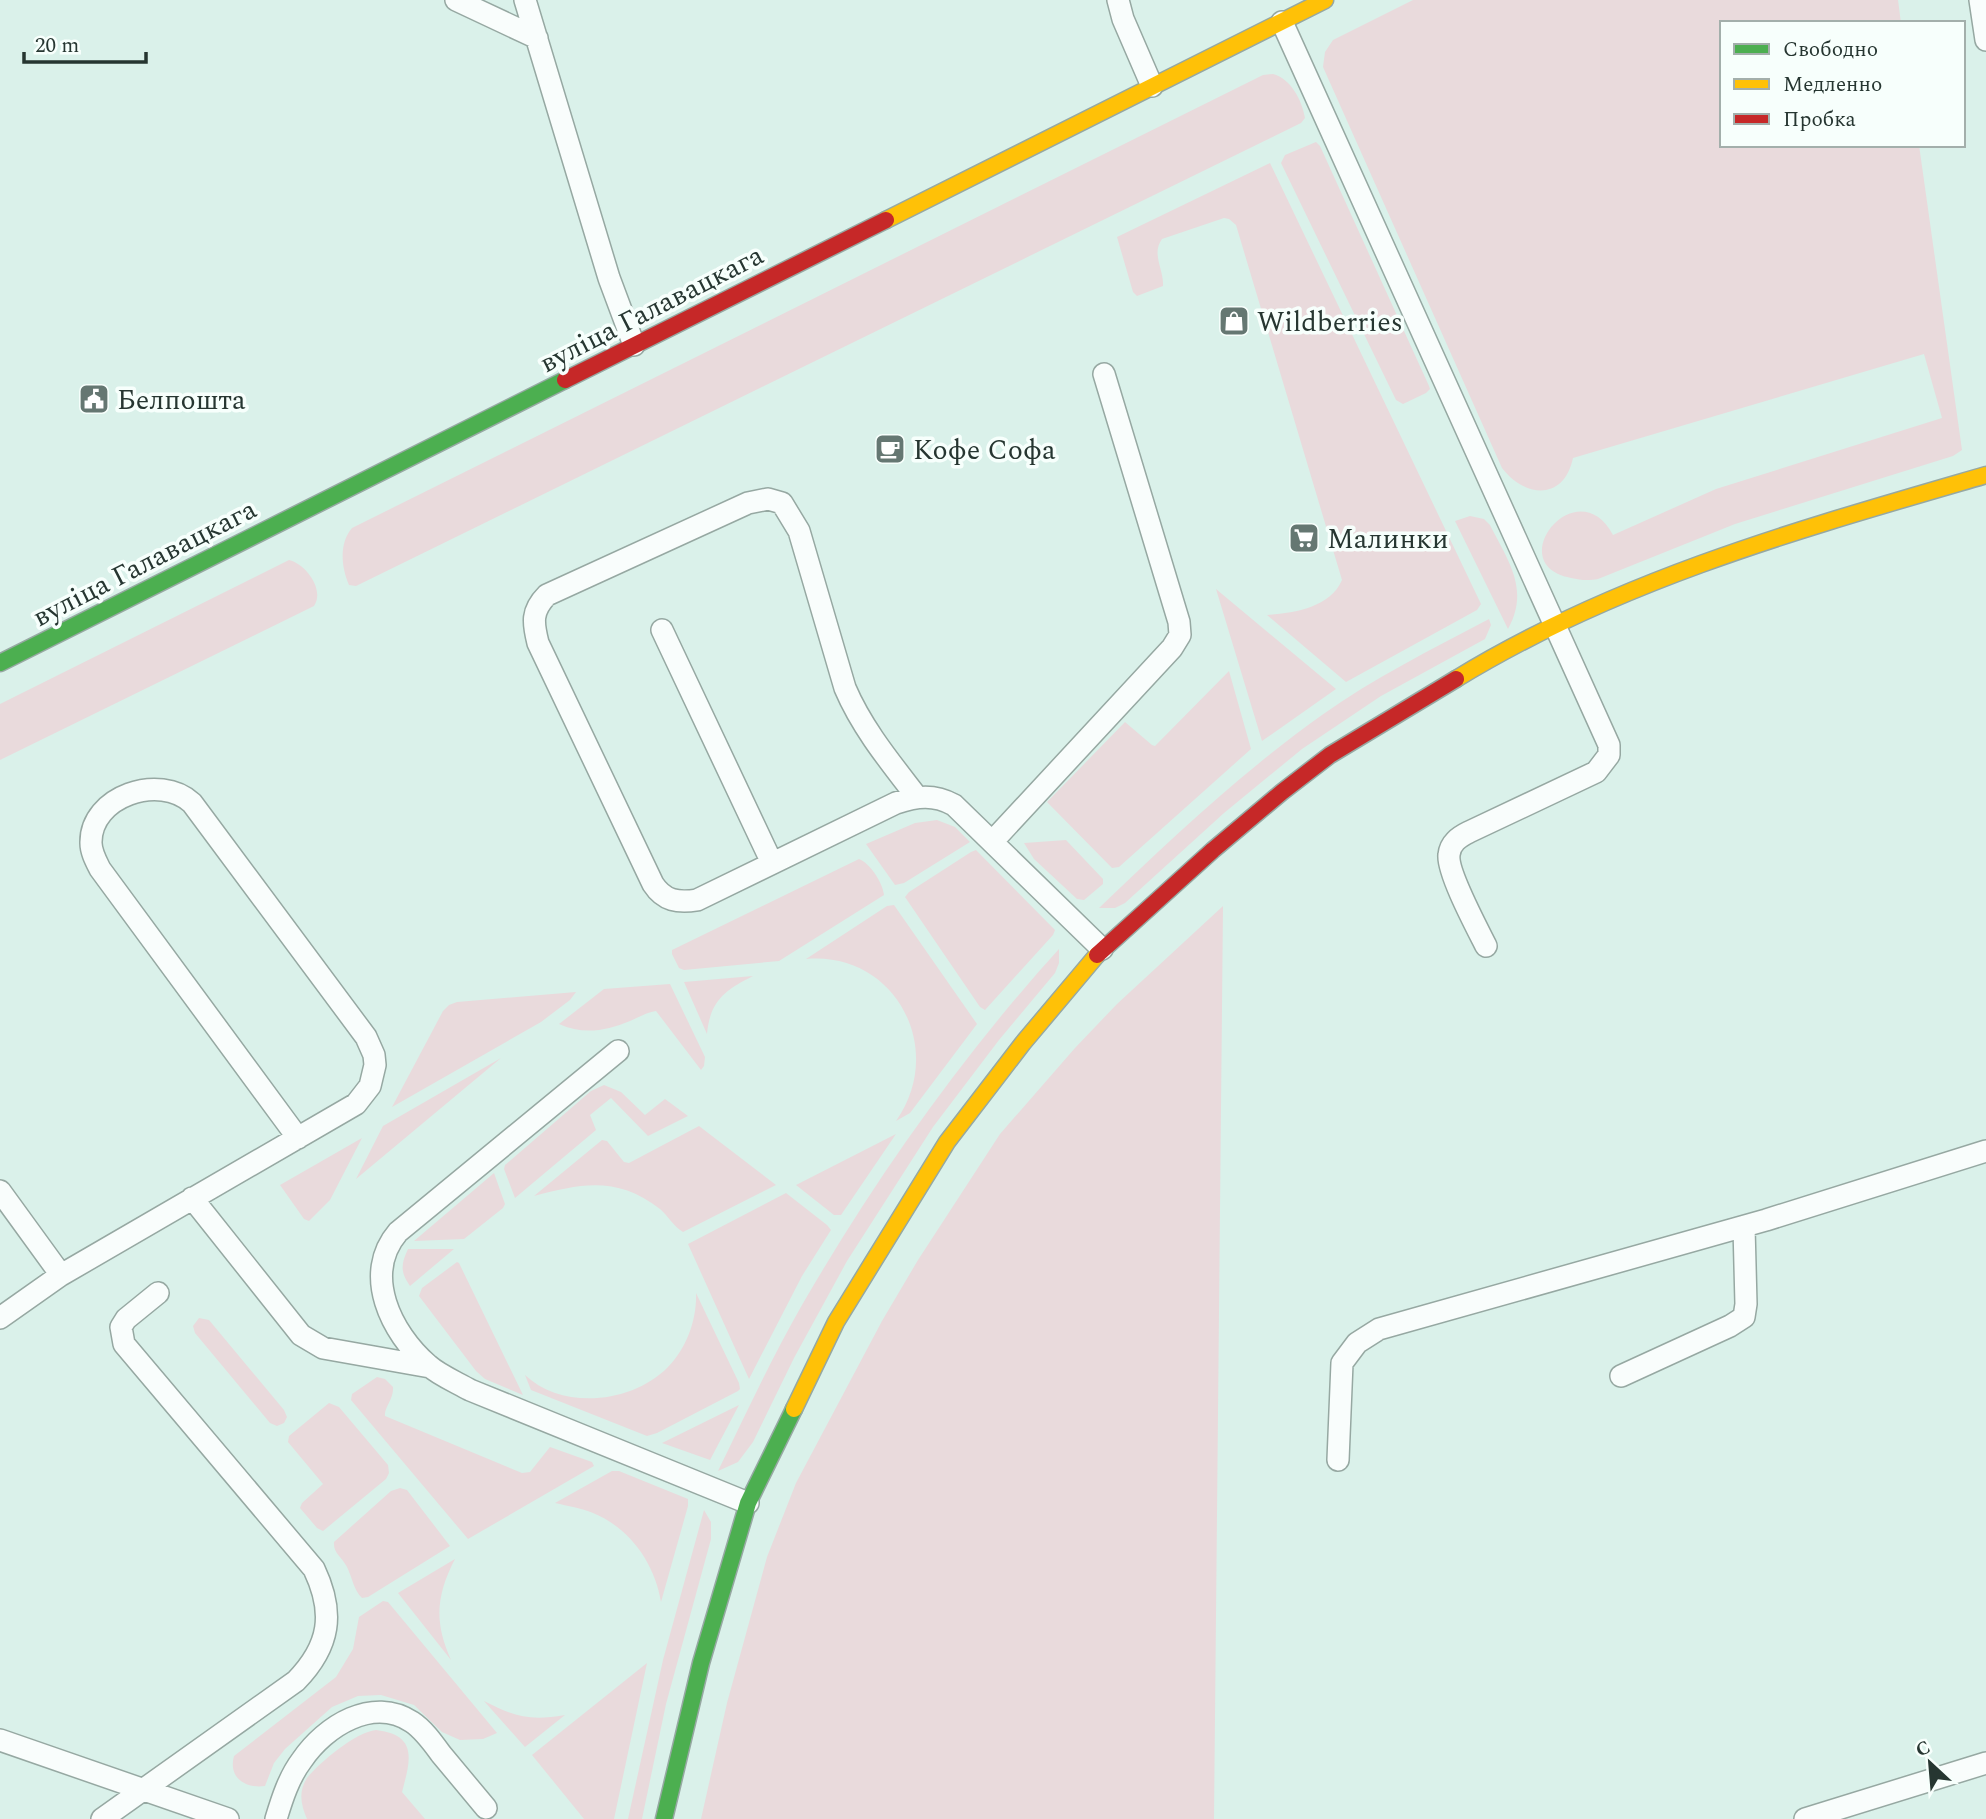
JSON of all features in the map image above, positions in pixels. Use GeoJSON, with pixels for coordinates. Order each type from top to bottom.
{"type":"FeatureCollection","features":[{"type":"Feature","properties":{"kind":"street","name":"вуліца Галавацкага"},"geometry":{"type":"LineString","coordinates":[[0,663],[1325,0]]}},
{"type":"Feature","properties":{"kind":"street"},"geometry":{"type":"LineString","coordinates":[[664,1819],[701,1663],[748,1503],[836,1322],[947,1142],[1023,1043],[1102,949],[1213,849],[1330,755],[1506,648],[1603,602],[1716,557],[1986,475]]}},
{"type":"Feature","properties":{"kind":"lane"},"geometry":{"type":"LineString","coordinates":[[456,0],[537,38]]}},
{"type":"Feature","properties":{"kind":"lane"},"geometry":{"type":"LineString","coordinates":[[525,0],[609,278],[634,345]]}},
{"type":"Feature","properties":{"kind":"lane"},"geometry":{"type":"LineString","coordinates":[[1118,0],[1123,19],[1152,86]]}},
{"type":"Feature","properties":{"kind":"lane"},"geometry":{"type":"LineString","coordinates":[[1980,0],[1986,40]]}},
{"type":"Feature","properties":{"kind":"lane"},"geometry":{"type":"LineString","coordinates":[[1282,22],[1609,745],[1609,755],[1596,772],[1457,838],[1450,847],[1448,858],[1452,871],[1486,946]]}},
{"type":"Feature","properties":{"kind":"lane"},"geometry":{"type":"LineString","coordinates":[[992,842],[1172,648],[1180,635],[1179,622],[1104,374]]}},
{"type":"Feature","properties":{"kind":"lane"},"geometry":{"type":"LineString","coordinates":[[917,797],[852,706],[799,531],[782,503],[768,499],[748,503],[547,595],[537,605],[533,616],[538,643],[656,889],[670,900],[697,900],[896,803],[917,797],[933,797],[954,805],[1102,949]]}},
{"type":"Feature","properties":{"kind":"lane"},"geometry":{"type":"LineString","coordinates":[[662,630],[772,863]]}},
{"type":"Feature","properties":{"kind":"lane"},"geometry":{"type":"LineString","coordinates":[[0,1318],[61,1275],[192,1198],[298,1138],[356,1104],[370,1086],[375,1065],[370,1044],[192,803],[178,793],[164,789],[136,791],[120,798],[99,817],[90,839],[91,849],[100,869],[298,1138]]}},
{"type":"Feature","properties":{"kind":"lane"},"geometry":{"type":"LineString","coordinates":[[618,1051],[408,1222],[391,1241],[381,1268],[383,1297],[401,1334],[430,1367],[470,1390],[748,1503]]}},
{"type":"Feature","properties":{"kind":"lane"},"geometry":{"type":"LineString","coordinates":[[1338,1460],[1342,1363],[1348,1353],[1367,1335],[1379,1329],[1744,1227],[1986,1151]]}},
{"type":"Feature","properties":{"kind":"lane"},"geometry":{"type":"LineString","coordinates":[[0,1191],[61,1275]]}},
{"type":"Feature","properties":{"kind":"lane"},"geometry":{"type":"LineString","coordinates":[[192,1198],[301,1335],[323,1348],[430,1367]]}},
{"type":"Feature","properties":{"kind":"lane"},"geometry":{"type":"LineString","coordinates":[[1621,1376],[1744,1317],[1744,1227]]}},
{"type":"Feature","properties":{"kind":"lane"},"geometry":{"type":"LineString","coordinates":[[107,1818],[296,1681],[314,1662],[323,1641],[326,1617],[325,1598],[314,1569],[124,1344],[120,1332],[127,1319],[158,1293]]}},
{"type":"Feature","properties":{"kind":"lane"},"geometry":{"type":"LineString","coordinates":[[276,1819],[293,1775],[311,1748],[339,1725],[371,1712],[397,1715],[417,1726],[486,1808]]}},
{"type":"Feature","properties":{"kind":"lane"},"geometry":{"type":"LineString","coordinates":[[0,1740],[228,1819]]}},
{"type":"Feature","properties":{"kind":"lane"},"geometry":{"type":"LineString","coordinates":[[1805,1819],[1833,1815],[1986,1763]]}},
{"type":"Feature","properties":{"kind":"shaded area"},"geometry":{"type":"Polygon","coordinates":[[[1413,0],[1898,0],[1901,21],[1720,21],[1720,147],[1919,147],[1962,450],[1953,456],[1735,524],[1598,579],[1574,579],[1551,570],[1543,556],[1544,541],[1552,526],[1565,516],[1581,512],[1598,517],[1613,535],[1716,489],[1942,418],[1924,354],[1573,458],[1568,472],[1553,488],[1532,489],[1522,485],[1502,468],[1323,67],[1325,52],[1333,40],[1413,0]]]}},
{"type":"Feature","properties":{"kind":"shaded area"},"geometry":{"type":"Polygon","coordinates":[[[1273,74],[1285,80],[1298,97],[1305,118],[1301,123],[356,586],[349,585],[344,571],[343,548],[352,528],[1263,75],[1273,74]]]}},
{"type":"Feature","properties":{"kind":"shaded area"},"geometry":{"type":"Polygon","coordinates":[[[1316,142],[1430,389],[1403,404],[1396,400],[1281,163],[1285,155],[1316,142]]]}},
{"type":"Feature","properties":{"kind":"shaded area"},"geometry":{"type":"Polygon","coordinates":[[[1270,163],[1481,604],[1477,610],[1346,682],[1267,615],[1288,613],[1320,603],[1329,597],[1342,580],[1236,225],[1224,218],[1162,239],[1158,256],[1163,286],[1137,296],[1133,292],[1117,237],[1270,163]]]}},
{"type":"Feature","properties":{"kind":"shaded area"},"geometry":{"type":"Polygon","coordinates":[[[1470,516],[1484,519],[1490,525],[1514,576],[1517,601],[1508,629],[1455,521],[1470,516]]]}},
{"type":"Feature","properties":{"kind":"shaded area"},"geometry":{"type":"Polygon","coordinates":[[[289,560],[302,567],[312,579],[317,593],[314,606],[0,760],[0,704],[289,560]]]}},
{"type":"Feature","properties":{"kind":"shaded area"},"geometry":{"type":"Polygon","coordinates":[[[1216,589],[1336,689],[1262,741],[1216,589]]]}},
{"type":"Feature","properties":{"kind":"shaded area"},"geometry":{"type":"Polygon","coordinates":[[[1489,619],[1491,625],[1485,639],[1381,696],[1302,749],[1224,813],[1125,903],[1115,908],[1099,908],[1207,807],[1292,737],[1362,689],[1489,619]]]}},
{"type":"Feature","properties":{"kind":"shaded area"},"geometry":{"type":"Polygon","coordinates":[[[1229,671],[1251,749],[1119,867],[1112,868],[1047,802],[1125,722],[1155,746],[1229,671]]]}},
{"type":"Feature","properties":{"kind":"shaded area"},"geometry":{"type":"Polygon","coordinates":[[[937,820],[955,827],[970,842],[904,883],[895,885],[866,844],[915,823],[937,820]]]}},
{"type":"Feature","properties":{"kind":"shaded area"},"geometry":{"type":"Polygon","coordinates":[[[1066,840],[1103,879],[1103,884],[1084,900],[1077,899],[1034,859],[1024,843],[1066,840]]]}},
{"type":"Feature","properties":{"kind":"shaded area"},"geometry":{"type":"Polygon","coordinates":[[[976,850],[1055,930],[985,1010],[980,1007],[905,897],[976,850]]]}},
{"type":"Feature","properties":{"kind":"shaded area"},"geometry":{"type":"Polygon","coordinates":[[[859,859],[875,874],[884,895],[779,961],[684,970],[679,968],[672,950],[859,859]]]}},
{"type":"Feature","properties":{"kind":"shaded area"},"geometry":{"type":"Polygon","coordinates":[[[894,905],[977,1024],[910,1113],[896,1121],[910,1093],[916,1064],[913,1036],[904,1010],[887,988],[865,971],[838,961],[806,959],[887,906],[894,905]]]}},
{"type":"Feature","properties":{"kind":"shaded area"},"geometry":{"type":"Polygon","coordinates":[[[1223,906],[1214,1819],[701,1819],[727,1703],[767,1557],[796,1483],[882,1321],[918,1260],[1000,1134],[1117,1004],[1223,906]]]}},
{"type":"Feature","properties":{"kind":"shaded area"},"geometry":{"type":"Polygon","coordinates":[[[1059,949],[1059,963],[1055,973],[999,1040],[933,1127],[847,1261],[794,1358],[753,1442],[738,1462],[718,1471],[791,1325],[859,1211],[954,1076],[1059,949]]]}},
{"type":"Feature","properties":{"kind":"shaded area"},"geometry":{"type":"Polygon","coordinates":[[[753,976],[734,986],[715,1005],[707,1034],[684,982],[753,976]]]}},
{"type":"Feature","properties":{"kind":"shaded area"},"geometry":{"type":"Polygon","coordinates":[[[670,984],[705,1057],[701,1070],[656,1011],[603,1029],[577,1030],[559,1024],[604,989],[670,984]]]}},
{"type":"Feature","properties":{"kind":"shaded area"},"geometry":{"type":"Polygon","coordinates":[[[576,992],[570,1000],[541,1022],[392,1107],[443,1011],[449,1005],[457,1002],[576,992]]]}},
{"type":"Feature","properties":{"kind":"shaded area"},"geometry":{"type":"Polygon","coordinates":[[[501,1058],[356,1179],[383,1126],[501,1058]]]}},
{"type":"Feature","properties":{"kind":"shaded area"},"geometry":{"type":"Polygon","coordinates":[[[604,1085],[621,1092],[645,1115],[665,1099],[688,1116],[648,1136],[611,1098],[590,1115],[596,1130],[515,1198],[504,1169],[505,1165],[591,1091],[604,1085]]]}},
{"type":"Feature","properties":{"kind":"shaded area"},"geometry":{"type":"Polygon","coordinates":[[[699,1126],[776,1185],[683,1232],[660,1209],[644,1198],[614,1187],[584,1186],[534,1196],[602,1140],[607,1141],[624,1162],[629,1163],[699,1126]]]}},
{"type":"Feature","properties":{"kind":"shaded area"},"geometry":{"type":"Polygon","coordinates":[[[896,1134],[841,1215],[834,1215],[796,1185],[896,1134]]]}},
{"type":"Feature","properties":{"kind":"shaded area"},"geometry":{"type":"Polygon","coordinates":[[[362,1138],[330,1200],[309,1221],[304,1219],[280,1185],[362,1138]]]}},
{"type":"Feature","properties":{"kind":"shaded area"},"geometry":{"type":"Polygon","coordinates":[[[494,1173],[505,1204],[503,1208],[464,1239],[414,1241],[494,1173]]]}},
{"type":"Feature","properties":{"kind":"shaded area"},"geometry":{"type":"Polygon","coordinates":[[[786,1193],[831,1230],[802,1276],[749,1379],[688,1244],[786,1193]]]}},
{"type":"Feature","properties":{"kind":"shaded area"},"geometry":{"type":"Polygon","coordinates":[[[408,1249],[454,1249],[410,1286],[403,1268],[408,1249]]]}},
{"type":"Feature","properties":{"kind":"shaded area"},"geometry":{"type":"Polygon","coordinates":[[[457,1262],[523,1395],[485,1379],[476,1371],[419,1296],[422,1288],[457,1262]]]}},
{"type":"Feature","properties":{"kind":"shaded area"},"geometry":{"type":"Polygon","coordinates":[[[696,1293],[739,1383],[738,1391],[647,1436],[531,1390],[525,1375],[558,1394],[578,1398],[617,1395],[653,1379],[668,1367],[681,1351],[693,1323],[696,1293]]]}},
{"type":"Feature","properties":{"kind":"shaded area"},"geometry":{"type":"Polygon","coordinates":[[[199,1318],[209,1320],[284,1410],[287,1417],[284,1423],[277,1426],[270,1423],[195,1333],[193,1326],[199,1318]]]}},
{"type":"Feature","properties":{"kind":"shaded area"},"geometry":{"type":"Polygon","coordinates":[[[377,1377],[385,1379],[393,1387],[385,1416],[522,1473],[530,1472],[550,1447],[592,1462],[594,1466],[468,1539],[351,1400],[352,1394],[377,1377]]]}},
{"type":"Feature","properties":{"kind":"shaded area"},"geometry":{"type":"Polygon","coordinates":[[[329,1403],[339,1407],[388,1465],[389,1473],[386,1479],[323,1531],[317,1528],[300,1508],[323,1484],[288,1442],[289,1436],[329,1403]]]}},
{"type":"Feature","properties":{"kind":"shaded area"},"geometry":{"type":"Polygon","coordinates":[[[739,1405],[710,1460],[662,1443],[739,1405]]]}},
{"type":"Feature","properties":{"kind":"shaded area"},"geometry":{"type":"Polygon","coordinates":[[[612,1471],[619,1471],[688,1499],[661,1602],[647,1561],[629,1538],[593,1513],[555,1503],[612,1471]]]}},
{"type":"Feature","properties":{"kind":"shaded area"},"geometry":{"type":"Polygon","coordinates":[[[400,1488],[407,1490],[450,1546],[368,1597],[362,1598],[347,1567],[336,1552],[334,1542],[391,1491],[400,1488]]]}},
{"type":"Feature","properties":{"kind":"shaded area"},"geometry":{"type":"Polygon","coordinates":[[[704,1510],[711,1522],[711,1539],[666,1704],[642,1819],[628,1819],[663,1660],[704,1510]]]}},
{"type":"Feature","properties":{"kind":"shaded area"},"geometry":{"type":"Polygon","coordinates":[[[455,1559],[444,1585],[440,1609],[442,1633],[451,1660],[398,1593],[455,1559]]]}},
{"type":"Feature","properties":{"kind":"shaded area"},"geometry":{"type":"Polygon","coordinates":[[[383,1601],[388,1602],[497,1733],[483,1739],[460,1740],[442,1732],[414,1705],[381,1695],[358,1696],[332,1707],[285,1749],[274,1763],[265,1786],[251,1786],[240,1780],[234,1770],[234,1756],[336,1677],[353,1649],[359,1617],[383,1601]]]}},
{"type":"Feature","properties":{"kind":"shaded area"},"geometry":{"type":"Polygon","coordinates":[[[647,1663],[614,1819],[584,1819],[532,1755],[647,1663]]]}},
{"type":"Feature","properties":{"kind":"shaded area"},"geometry":{"type":"Polygon","coordinates":[[[484,1701],[523,1716],[542,1718],[565,1715],[525,1747],[484,1701]]]}},
{"type":"Feature","properties":{"kind":"shaded area"},"geometry":{"type":"Polygon","coordinates":[[[376,1730],[399,1737],[405,1744],[409,1760],[402,1792],[425,1819],[307,1819],[301,1798],[307,1778],[339,1749],[359,1736],[376,1730]]]}},
{"type":"Feature","properties":{"kind":"traffic: fast"},"geometry":{"type":"LineString","coordinates":[[0,663],[565,380]]}},
{"type":"Feature","properties":{"kind":"traffic: fast"},"geometry":{"type":"LineString","coordinates":[[664,1819],[701,1663],[748,1503],[794,1409]]}},
{"type":"Feature","properties":{"kind":"traffic: slow"},"geometry":{"type":"LineString","coordinates":[[886,220],[1325,0]]}},
{"type":"Feature","properties":{"kind":"traffic: slow"},"geometry":{"type":"LineString","coordinates":[[1456,679],[1582,612],[1647,584],[1781,536],[1986,475]]}},
{"type":"Feature","properties":{"kind":"traffic: slow"},"geometry":{"type":"LineString","coordinates":[[794,1409],[836,1322],[947,1142],[1023,1043],[1097,955]]}},
{"type":"Feature","properties":{"kind":"traffic: jam"},"geometry":{"type":"LineString","coordinates":[[565,380],[886,220]]}},
{"type":"Feature","properties":{"kind":"traffic: jam"},"geometry":{"type":"LineString","coordinates":[[1097,955],[1213,850],[1330,755],[1456,679]]}},
{"type":"Feature","properties":{"kind":"place","name":"Wildberries"},"geometry":{"type":"Point","coordinates":[1234,321]}},
{"type":"Feature","properties":{"kind":"place","name":"Белпошта"},"geometry":{"type":"Point","coordinates":[94,399]}},
{"type":"Feature","properties":{"kind":"place","name":"Кофе Софа"},"geometry":{"type":"Point","coordinates":[890,449]}},
{"type":"Feature","properties":{"kind":"place","name":"Малинки"},"geometry":{"type":"Point","coordinates":[1304,538]}}]}
